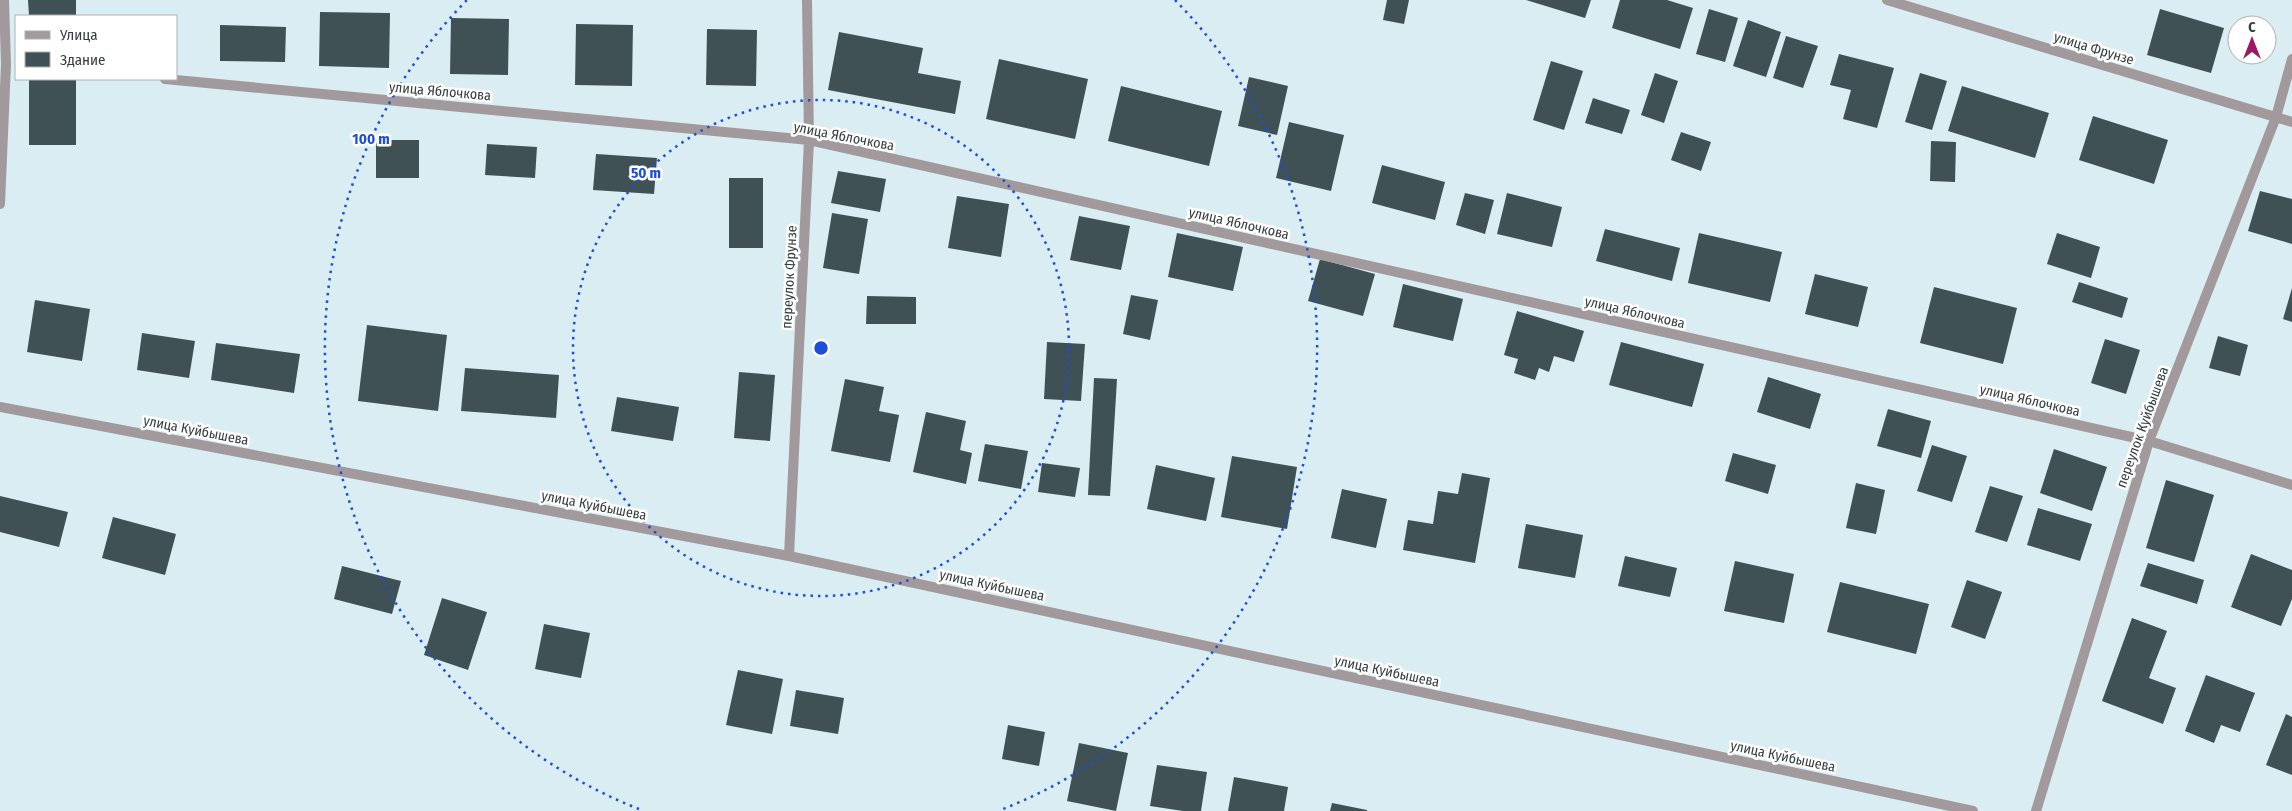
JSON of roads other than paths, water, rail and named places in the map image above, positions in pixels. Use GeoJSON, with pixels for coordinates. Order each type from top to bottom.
{"type":"FeatureCollection","features":[{"type":"Feature","properties":{"kind":"street"},"geometry":{"type":"LineString","coordinates":[[0,204],[8,64],[4,0]]}},
{"type":"Feature","properties":{"kind":"street","name":"переулок Фрунзе"},"geometry":{"type":"LineString","coordinates":[[789,556],[809,140],[807,0]]}},
{"type":"Feature","properties":{"kind":"street","name":"улица Фрунзе"},"geometry":{"type":"LineString","coordinates":[[1887,0],[2292,122]]}},
{"type":"Feature","properties":{"kind":"street","name":"переулок Куйбышева"},"geometry":{"type":"LineString","coordinates":[[2036,811],[2149,441],[2276,117],[2292,59]]}},
{"type":"Feature","properties":{"kind":"street","name":"улица Яблочкова"},"geometry":{"type":"LineString","coordinates":[[176,80],[809,140],[2149,441],[2292,485]]}},
{"type":"Feature","properties":{"kind":"street","name":"улица Куйбышева"},"geometry":{"type":"LineString","coordinates":[[0,408],[789,556],[1973,811]]}}]}
